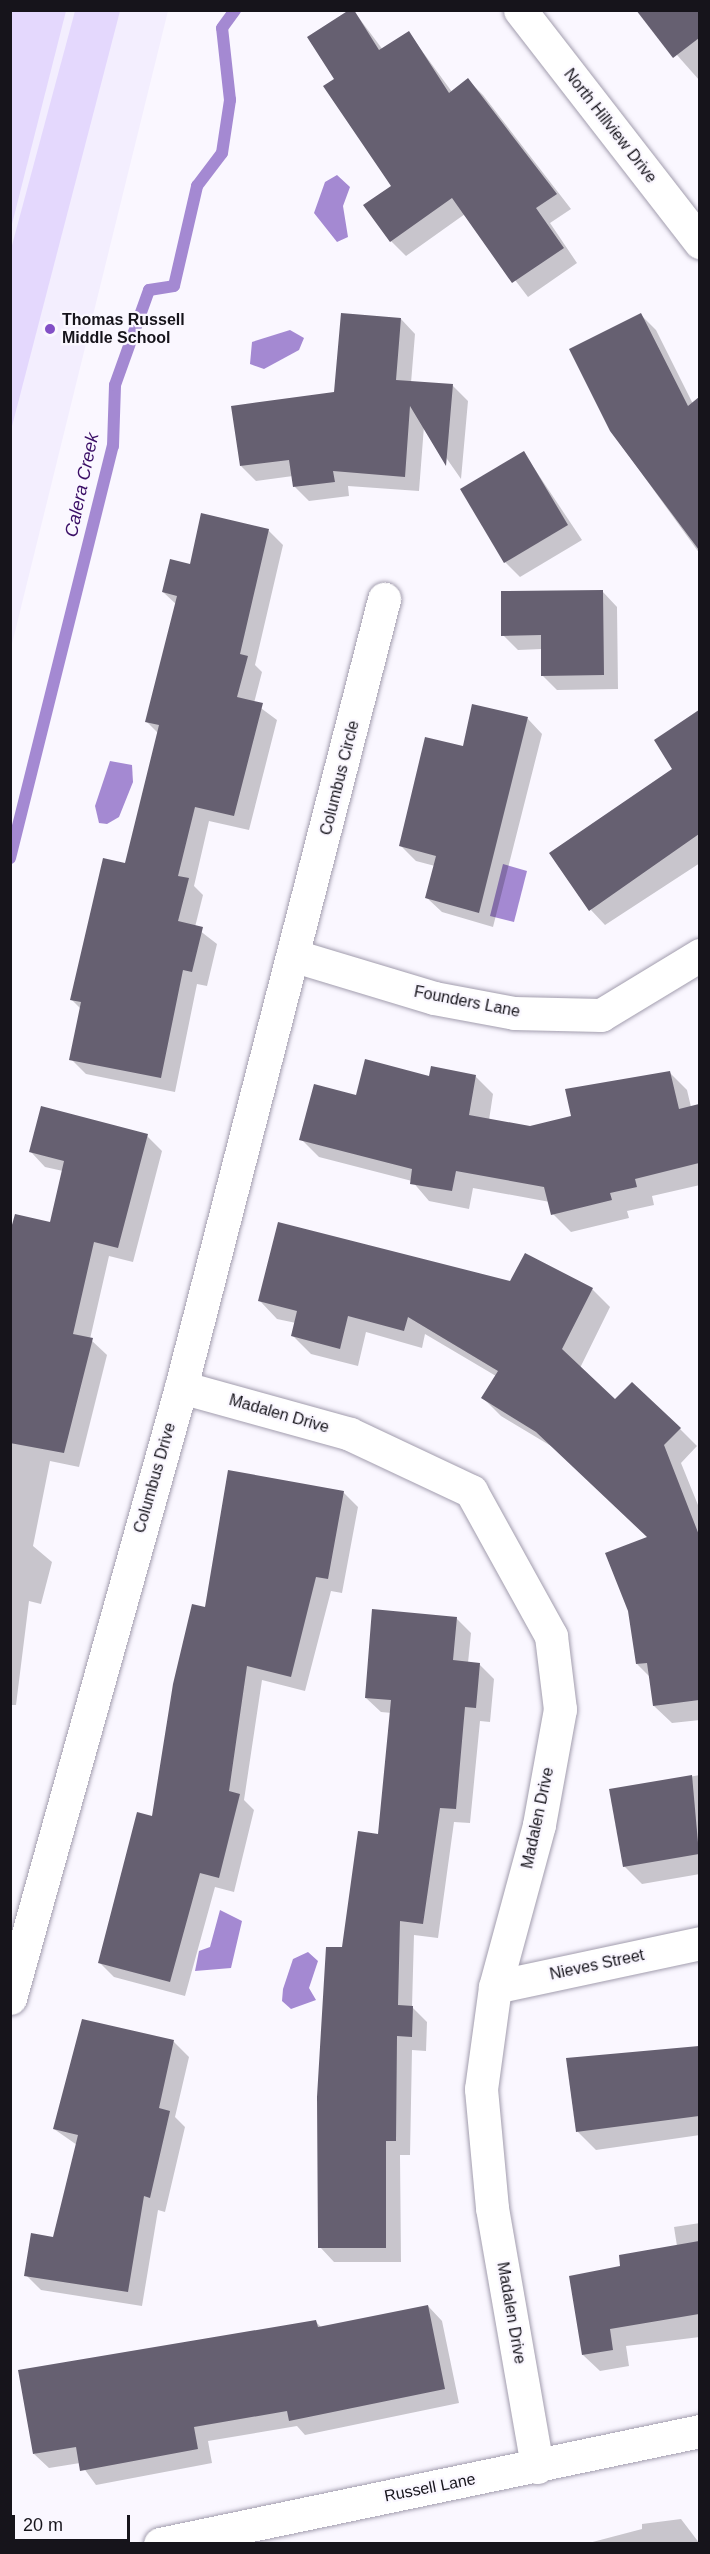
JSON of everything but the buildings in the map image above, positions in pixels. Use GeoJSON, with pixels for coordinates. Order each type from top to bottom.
{"type":"FeatureCollection","features":[{"type":"Feature","properties":{"kind":"street","name":"North Hillview Drive"},"geometry":{"type":"LineString","coordinates":[[520,10],[699,242]]}},
{"type":"Feature","properties":{"kind":"street","name":"Columbus Circle"},"geometry":{"type":"LineString","coordinates":[[295,956],[384,599]]}},
{"type":"Feature","properties":{"kind":"street","name":"Founders Lane"},"geometry":{"type":"LineString","coordinates":[[295,956],[434,998],[514,1013],[601,1015],[699,955]]}},
{"type":"Feature","properties":{"kind":"street","name":"Columbus Drive"},"geometry":{"type":"LineString","coordinates":[[10,1998],[181,1387],[295,956]]}},
{"type":"Feature","properties":{"kind":"street","name":"Madalen Drive"},"geometry":{"type":"LineString","coordinates":[[181,1387],[350,1434],[471,1491],[518,1567],[551,1636],[560,1708],[539,1825],[495,1987],[482,2089],[492,2208],[537,2467]]}},
{"type":"Feature","properties":{"kind":"street","name":"Nieves Street"},"geometry":{"type":"LineString","coordinates":[[495,1987],[699,1943]]}},
{"type":"Feature","properties":{"kind":"street","name":"Russell Lane"},"geometry":{"type":"LineString","coordinates":[[160,2544],[537,2467],[699,2431]]}},
{"type":"Feature","properties":{"kind":"shaded area"},"geometry":{"type":"Polygon","coordinates":[[[10,11],[66,11],[11,228],[10,11]]]}},
{"type":"Feature","properties":{"kind":"shaded area","name":"Thomas Russell Middle School"},"geometry":{"type":"Polygon","coordinates":[[[11,11],[168,11],[11,648],[11,11]]]}},
{"type":"Feature","properties":{"kind":"shaded area"},"geometry":{"type":"Polygon","coordinates":[[[75,11],[120,11],[11,430],[11,249],[75,11]]]}},
{"type":"Feature","properties":{"kind":"shaded area"},"geometry":{"type":"Polygon","coordinates":[[[337,175],[350,187],[343,206],[348,237],[337,242],[314,213],[325,182],[337,175]]]}},
{"type":"Feature","properties":{"kind":"shaded area"},"geometry":{"type":"Polygon","coordinates":[[[290,330],[304,338],[299,350],[264,369],[250,364],[252,342],[290,330]]]}},
{"type":"Feature","properties":{"kind":"shaded area"},"geometry":{"type":"Polygon","coordinates":[[[110,761],[132,765],[133,782],[119,817],[107,824],[99,823],[95,806],[110,761]]]}},
{"type":"Feature","properties":{"kind":"shaded area"},"geometry":{"type":"Polygon","coordinates":[[[503,864],[527,871],[514,922],[490,916],[503,864]]]}},
{"type":"Feature","properties":{"kind":"shaded area"},"geometry":{"type":"Polygon","coordinates":[[[220,1910],[242,1921],[231,1968],[195,1971],[199,1951],[210,1947],[220,1910]]]}},
{"type":"Feature","properties":{"kind":"shaded area"},"geometry":{"type":"Polygon","coordinates":[[[308,1952],[318,1961],[309,1988],[316,2000],[291,2009],[282,2001],[283,1989],[293,1959],[308,1952]]]}},
{"type":"Feature","properties":{"kind":"waterway","name":"Calera Creek"},"geometry":{"type":"LineString","coordinates":[[10,858],[113,446],[115,385],[149,290],[174,286],[197,186],[222,153],[230,100],[222,28],[235,10]]}},
{"type":"Feature","properties":{"kind":"place","name":"Thomas Russell Middle School"},"geometry":{"type":"Point","coordinates":[50,329]}}]}
